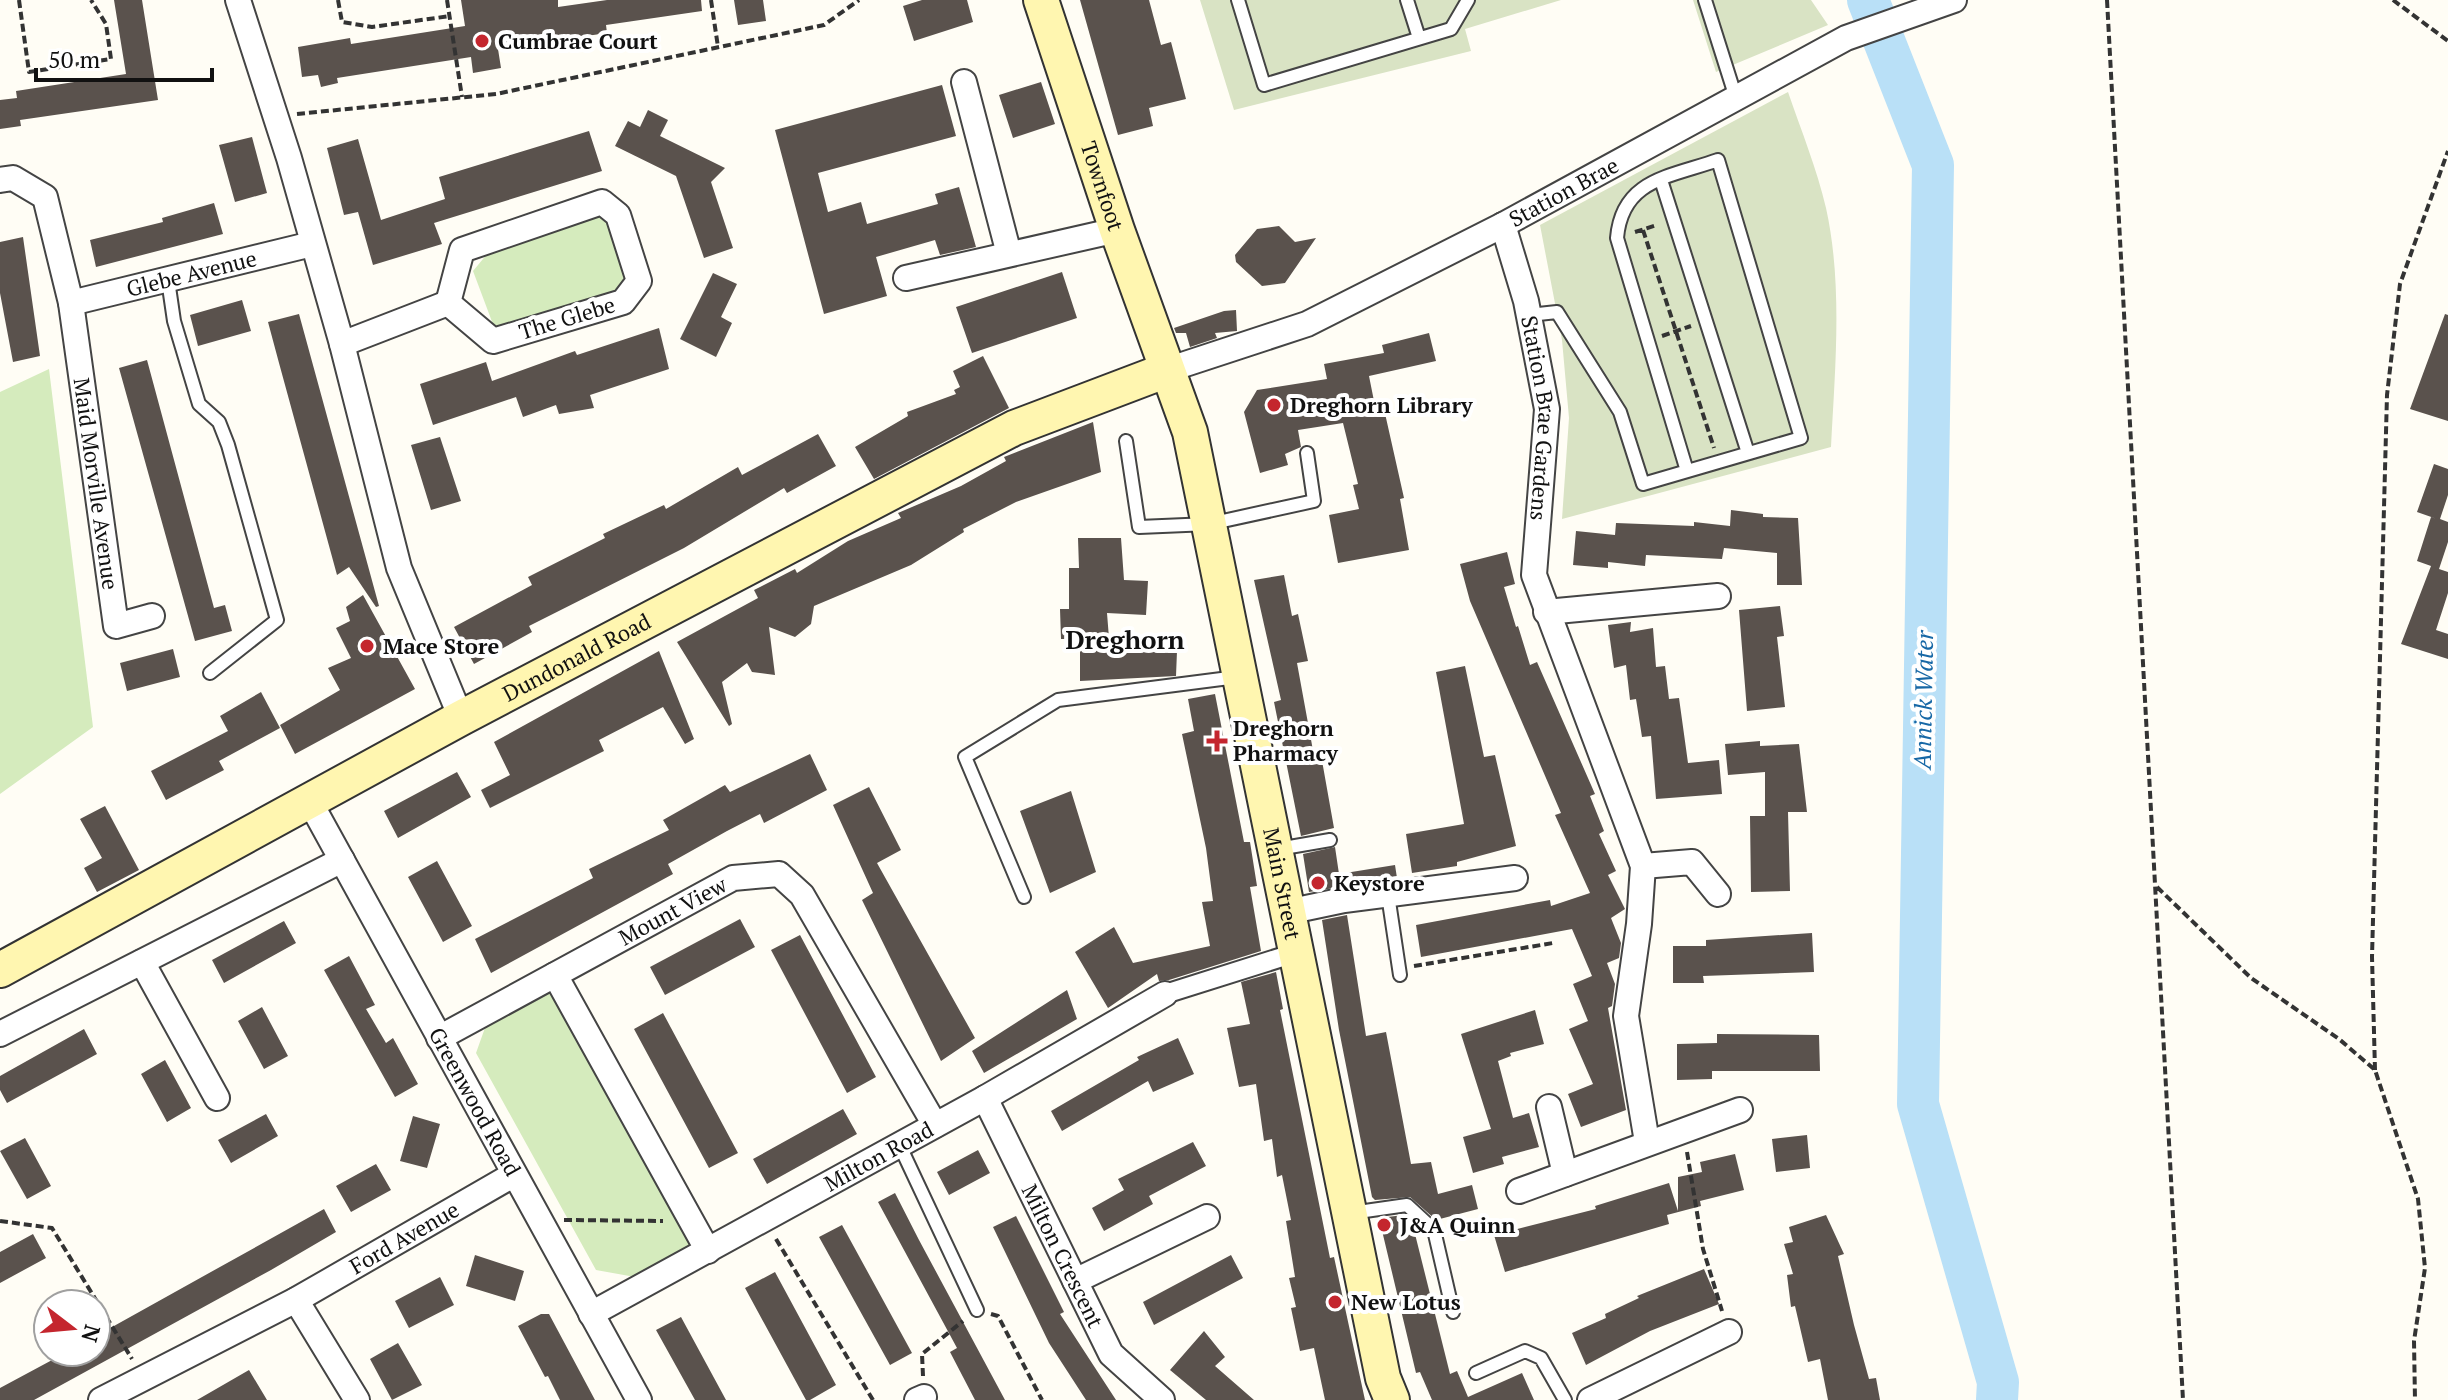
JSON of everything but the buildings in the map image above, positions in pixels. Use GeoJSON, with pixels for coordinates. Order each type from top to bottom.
{"type":"FeatureCollection","features":[{"type":"Feature","properties":{"kind":"main road","name":"Townfoot"},"geometry":{"type":"LineString","coordinates":[[1041,0],[1167,370]]}},
{"type":"Feature","properties":{"kind":"main road","name":"Main Street"},"geometry":{"type":"LineString","coordinates":[[1167,370],[1190,432],[1348,1214],[1383,1378],[1392,1400]]}},
{"type":"Feature","properties":{"kind":"main road","name":"Dundonald Road"},"geometry":{"type":"LineString","coordinates":[[0,970],[461,718],[1014,428],[1167,370]]}},
{"type":"Feature","properties":{"kind":"street"},"geometry":{"type":"LineString","coordinates":[[238,0],[342,344],[399,568],[461,718]]}},
{"type":"Feature","properties":{"kind":"street","name":"Station Brae"},"geometry":{"type":"LineString","coordinates":[[1167,370],[1307,324],[1503,225],[1846,38],[1954,0]]}},
{"type":"Feature","properties":{"kind":"street"},"geometry":{"type":"LineString","coordinates":[[964,82],[1009,254]]}},
{"type":"Feature","properties":{"kind":"street"},"geometry":{"type":"LineString","coordinates":[[0,180],[13,178],[45,197],[71,303]]}},
{"type":"Feature","properties":{"kind":"street","name":"The Glebe"},"geometry":{"type":"LineString","coordinates":[[602,202],[618,215],[639,281],[623,302],[493,341],[448,303],[462,250],[602,202]]}},
{"type":"Feature","properties":{"kind":"street","name":"Station Brae Gardens"},"geometry":{"type":"LineString","coordinates":[[1503,225],[1529,315],[1547,409],[1534,575],[1643,866],[1639,924],[1626,1016],[1647,1142]]}},
{"type":"Feature","properties":{"kind":"street"},"geometry":{"type":"LineString","coordinates":[[906,278],[1117,230]]}},
{"type":"Feature","properties":{"kind":"street","name":"Glebe Avenue"},"geometry":{"type":"LineString","coordinates":[[71,303],[312,244]]}},
{"type":"Feature","properties":{"kind":"street","name":"Maid Morville Avenue"},"geometry":{"type":"LineString","coordinates":[[71,303],[116,626],[152,616]]}},
{"type":"Feature","properties":{"kind":"street"},"geometry":{"type":"LineString","coordinates":[[342,344],[448,303]]}},
{"type":"Feature","properties":{"kind":"street"},"geometry":{"type":"LineString","coordinates":[[1546,612],[1718,596]]}},
{"type":"Feature","properties":{"kind":"street","name":"Greenwood Road"},"geometry":{"type":"LineString","coordinates":[[310,802],[639,1400]]}},
{"type":"Feature","properties":{"kind":"street"},"geometry":{"type":"LineString","coordinates":[[0,1034],[342,860]]}},
{"type":"Feature","properties":{"kind":"street"},"geometry":{"type":"LineString","coordinates":[[1643,866],[1692,862],[1718,894]]}},
{"type":"Feature","properties":{"kind":"street","name":"Mount View"},"geometry":{"type":"LineString","coordinates":[[439,1038],[733,878],[779,874],[802,895],[935,1125]]}},
{"type":"Feature","properties":{"kind":"street"},"geometry":{"type":"LineString","coordinates":[[1287,912],[1515,878]]}},
{"type":"Feature","properties":{"kind":"street"},"geometry":{"type":"LineString","coordinates":[[1165,994],[1295,953]]}},
{"type":"Feature","properties":{"kind":"street"},"geometry":{"type":"LineString","coordinates":[[142,962],[217,1098]]}},
{"type":"Feature","properties":{"kind":"street"},"geometry":{"type":"LineString","coordinates":[[555,975],[708,1251]]}},
{"type":"Feature","properties":{"kind":"street","name":"Milton Road"},"geometry":{"type":"LineString","coordinates":[[591,1314],[985,1098],[1165,994]]}},
{"type":"Feature","properties":{"kind":"street","name":"Milton Crescent"},"geometry":{"type":"LineString","coordinates":[[985,1098],[1111,1354],[1162,1400]]}},
{"type":"Feature","properties":{"kind":"street"},"geometry":{"type":"LineString","coordinates":[[1549,1107],[1565,1174]]}},
{"type":"Feature","properties":{"kind":"street"},"geometry":{"type":"LineString","coordinates":[[1519,1191],[1740,1110]]}},
{"type":"Feature","properties":{"kind":"street","name":"Ford Avenue"},"geometry":{"type":"LineString","coordinates":[[101,1400],[296,1300],[513,1175]]}},
{"type":"Feature","properties":{"kind":"street"},"geometry":{"type":"LineString","coordinates":[[1075,1281],[1207,1217]]}},
{"type":"Feature","properties":{"kind":"street"},"geometry":{"type":"LineString","coordinates":[[296,1300],[357,1400]]}},
{"type":"Feature","properties":{"kind":"street"},"geometry":{"type":"LineString","coordinates":[[1590,1400],[1729,1332]]}},
{"type":"Feature","properties":{"kind":"lane"},"geometry":{"type":"LineString","coordinates":[[1238,0],[1264,85],[1451,29],[1468,0]]}},
{"type":"Feature","properties":{"kind":"lane"},"geometry":{"type":"LineString","coordinates":[[1407,0],[1419,38]]}},
{"type":"Feature","properties":{"kind":"lane"},"geometry":{"type":"LineString","coordinates":[[1705,0],[1736,98]]}},
{"type":"Feature","properties":{"kind":"lane"},"geometry":{"type":"LineString","coordinates":[[1529,315],[1557,312],[1620,412],[1643,484],[1801,438],[1718,160],[1633,193],[1619,215],[1617,238],[1687,471]]}},
{"type":"Feature","properties":{"kind":"lane"},"geometry":{"type":"LineString","coordinates":[[1661,180],[1748,453]]}},
{"type":"Feature","properties":{"kind":"lane"},"geometry":{"type":"LineString","coordinates":[[168,280],[174,321],[199,404],[219,422],[228,445],[277,620],[210,673]]}},
{"type":"Feature","properties":{"kind":"lane"},"geometry":{"type":"LineString","coordinates":[[1126,441],[1139,527],[1209,524],[1314,501],[1307,453]]}},
{"type":"Feature","properties":{"kind":"lane"},"geometry":{"type":"LineString","coordinates":[[1024,897],[965,757],[1058,700],[1240,677]]}},
{"type":"Feature","properties":{"kind":"lane"},"geometry":{"type":"LineString","coordinates":[[1275,850],[1330,840]]}},
{"type":"Feature","properties":{"kind":"lane"},"geometry":{"type":"LineString","coordinates":[[1388,895],[1400,972]]}},
{"type":"Feature","properties":{"kind":"lane"},"geometry":{"type":"LineString","coordinates":[[899,1144],[977,1310]]}},
{"type":"Feature","properties":{"kind":"lane"},"geometry":{"type":"LineString","coordinates":[[1348,1214],[1407,1205],[1418,1215],[1434,1230],[1453,1312]]}},
{"type":"Feature","properties":{"kind":"lane"},"geometry":{"type":"LineString","coordinates":[[1476,1373],[1525,1351],[1541,1358],[1565,1400]]}},
{"type":"Feature","properties":{"kind":"path"},"geometry":{"type":"LineString","coordinates":[[19,0],[29,72],[111,59],[106,24],[91,0]]}},
{"type":"Feature","properties":{"kind":"path"},"geometry":{"type":"LineString","coordinates":[[338,0],[342,22],[372,27],[450,13]]}},
{"type":"Feature","properties":{"kind":"path"},"geometry":{"type":"LineString","coordinates":[[447,0],[462,97]]}},
{"type":"Feature","properties":{"kind":"path"},"geometry":{"type":"LineString","coordinates":[[711,0],[718,47]]}},
{"type":"Feature","properties":{"kind":"path"},"geometry":{"type":"LineString","coordinates":[[275,116],[496,94],[824,25],[859,0]]}},
{"type":"Feature","properties":{"kind":"path"},"geometry":{"type":"LineString","coordinates":[[2107,0],[2183,1400]]}},
{"type":"Feature","properties":{"kind":"path"},"geometry":{"type":"LineString","coordinates":[[2393,0],[2448,41]]}},
{"type":"Feature","properties":{"kind":"path"},"geometry":{"type":"LineString","coordinates":[[2415,1400],[2414,1341],[2425,1268],[2418,1199],[2375,1070],[2372,957],[2387,395],[2400,284],[2448,151]]}},
{"type":"Feature","properties":{"kind":"path"},"geometry":{"type":"LineString","coordinates":[[1617,238],[1674,219]]}},
{"type":"Feature","properties":{"kind":"path"},"geometry":{"type":"LineString","coordinates":[[1643,230],[1719,462]]}},
{"type":"Feature","properties":{"kind":"path"},"geometry":{"type":"LineString","coordinates":[[1648,340],[1706,322]]}},
{"type":"Feature","properties":{"kind":"path"},"geometry":{"type":"LineString","coordinates":[[2155,885],[2251,978],[2339,1039],[2375,1070]]}},
{"type":"Feature","properties":{"kind":"path"},"geometry":{"type":"LineString","coordinates":[[1400,972],[1553,943]]}},
{"type":"Feature","properties":{"kind":"path"},"geometry":{"type":"LineString","coordinates":[[1682,1130],[1703,1249],[1729,1332]]}},
{"type":"Feature","properties":{"kind":"path"},"geometry":{"type":"LineString","coordinates":[[765,1219],[873,1400]]}},
{"type":"Feature","properties":{"kind":"path"},"geometry":{"type":"LineString","coordinates":[[538,1220],[691,1221]]}},
{"type":"Feature","properties":{"kind":"path"},"geometry":{"type":"LineString","coordinates":[[0,1221],[52,1228],[144,1378]]}},
{"type":"Feature","properties":{"kind":"path"},"geometry":{"type":"LineString","coordinates":[[920,1398],[922,1354],[977,1310],[998,1316],[1042,1400]]}},
{"type":"Feature","properties":{"kind":"green space"},"geometry":{"type":"Polygon","coordinates":[[[1200,0],[1561,0],[1465,29],[1471,51],[1234,110],[1200,0]]]}},
{"type":"Feature","properties":{"kind":"green space"},"geometry":{"type":"Polygon","coordinates":[[[1693,0],[1811,0],[1828,25],[1716,72],[1693,0]]]}},
{"type":"Feature","properties":{"kind":"green space"},"geometry":{"type":"Polygon","coordinates":[[[1788,92],[1826,208],[1835,267],[1836,357],[1831,447],[1562,519],[1569,418],[1562,340],[1540,225],[1788,92]]]}},
{"type":"Feature","properties":{"kind":"green space"},"geometry":{"type":"Polygon","coordinates":[[[595,216],[614,222],[631,275],[619,294],[516,329],[494,327],[473,271],[488,253],[595,216]]]}},
{"type":"Feature","properties":{"kind":"green space"},"geometry":{"type":"Polygon","coordinates":[[[49,369],[93,727],[0,794],[0,392],[49,369]]]}},
{"type":"Feature","properties":{"kind":"green space"},"geometry":{"type":"Polygon","coordinates":[[[551,991],[693,1249],[635,1277],[596,1270],[476,1053],[486,1025],[551,991]]]}},
{"type":"Feature","properties":{"kind":"waterway","name":"Annick Water"},"geometry":{"type":"LineString","coordinates":[[1868,0],[1933,165],[1918,1104],[1998,1382],[1997,1400]]}},
{"type":"Feature","properties":{"kind":"place","name":"Cumbrae Court"},"geometry":{"type":"Point","coordinates":[482,41]}},
{"type":"Feature","properties":{"kind":"place","name":"Dreghorn Library"},"geometry":{"type":"Point","coordinates":[1274,405]}},
{"type":"Feature","properties":{"kind":"place","name":"Mace Store"},"geometry":{"type":"Point","coordinates":[367,646]}},
{"type":"Feature","properties":{"kind":"place","name":"Dreghorn Pharmacy"},"geometry":{"type":"Point","coordinates":[1217,741]}},
{"type":"Feature","properties":{"kind":"place","name":"Keystore"},"geometry":{"type":"Point","coordinates":[1318,883]}},
{"type":"Feature","properties":{"kind":"place","name":"J&A Quinn"},"geometry":{"type":"Point","coordinates":[1384,1225]}},
{"type":"Feature","properties":{"kind":"place","name":"New Lotus"},"geometry":{"type":"Point","coordinates":[1335,1302]}},
{"type":"Feature","properties":{"kind":"district","name":"Dreghorn"},"geometry":{"type":"Point","coordinates":[1125,640]}}]}
